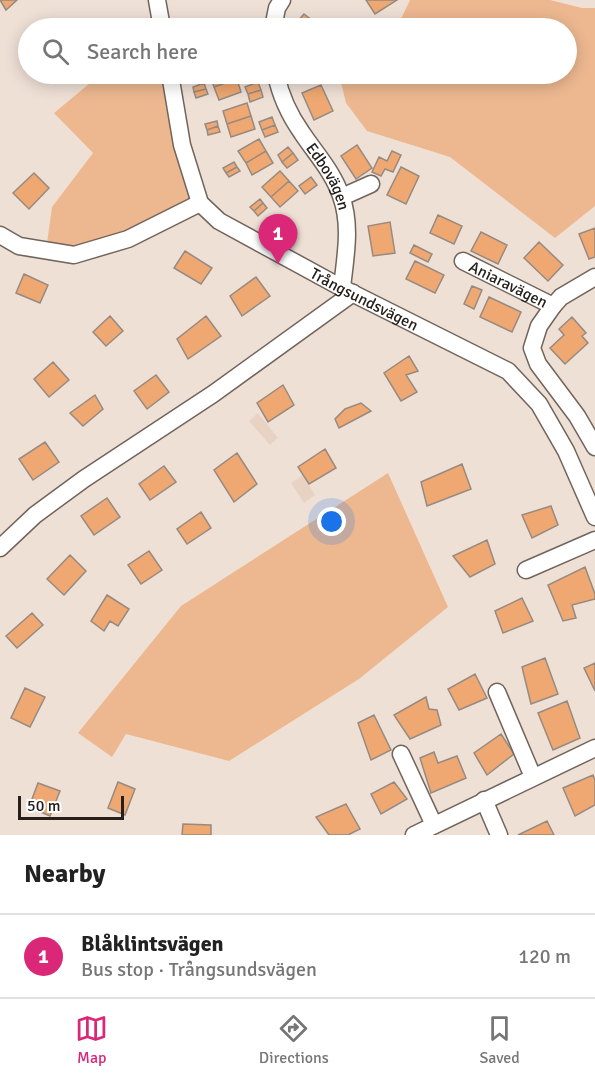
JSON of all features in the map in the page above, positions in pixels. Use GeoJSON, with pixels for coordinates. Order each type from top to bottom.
{"type":"FeatureCollection","features":[{"type":"Feature","properties":{"kind":"street"},"geometry":{"type":"LineString","coordinates":[[157,0],[160,18]]}},
{"type":"Feature","properties":{"kind":"street"},"geometry":{"type":"LineString","coordinates":[[276,18],[282,0]]}},
{"type":"Feature","properties":{"kind":"street"},"geometry":{"type":"LineString","coordinates":[[0,235],[19,246],[74,255],[128,239],[200,203],[182,145],[172,84]]}},
{"type":"Feature","properties":{"kind":"street","name":"Edbovägen"},"geometry":{"type":"LineString","coordinates":[[280,84],[291,115],[332,176],[342,197],[347,226],[348,291]]}},
{"type":"Feature","properties":{"kind":"street"},"geometry":{"type":"LineString","coordinates":[[342,197],[371,184]]}},
{"type":"Feature","properties":{"kind":"street","name":"Trångsundsvägen"},"geometry":{"type":"LineString","coordinates":[[200,203],[219,221],[348,291],[508,371],[539,404],[566,451],[595,517]]}},
{"type":"Feature","properties":{"kind":"street","name":"Aniaravägen"},"geometry":{"type":"LineString","coordinates":[[463,261],[553,306]]}},
{"type":"Feature","properties":{"kind":"street","name":"Aniaravägen"},"geometry":{"type":"LineString","coordinates":[[595,277],[561,297],[553,306],[539,326],[532,348],[538,364],[577,416],[595,447]]}},
{"type":"Feature","properties":{"kind":"street"},"geometry":{"type":"LineString","coordinates":[[0,548],[35,515],[84,479],[213,394],[348,291]]}},
{"type":"Feature","properties":{"kind":"street"},"geometry":{"type":"LineString","coordinates":[[526,570],[595,540]]}},
{"type":"Feature","properties":{"kind":"street"},"geometry":{"type":"LineString","coordinates":[[497,692],[533,777]]}},
{"type":"Feature","properties":{"kind":"street"},"geometry":{"type":"LineString","coordinates":[[414,835],[595,748]]}},
{"type":"Feature","properties":{"kind":"street"},"geometry":{"type":"LineString","coordinates":[[401,754],[434,825]]}},
{"type":"Feature","properties":{"kind":"street"},"geometry":{"type":"LineString","coordinates":[[484,800],[499,835]]}},
{"type":"Feature","properties":{"kind":"shaded area"},"geometry":{"type":"Polygon","coordinates":[[[410,0],[550,0],[582,8],[595,8],[595,206],[555,238],[450,157],[367,131],[346,103],[341,84],[577,84],[577,18],[401,18],[410,0]]]}},
{"type":"Feature","properties":{"kind":"shaded area"},"geometry":{"type":"Polygon","coordinates":[[[89,84],[172,84],[200,203],[128,239],[46,250],[52,207],[93,153],[54,113],[89,84]]]}},
{"type":"Feature","properties":{"kind":"shaded area"},"geometry":{"type":"Polygon","coordinates":[[[258,413],[278,438],[270,445],[249,421],[258,413]]]}},
{"type":"Feature","properties":{"kind":"shaded area"},"geometry":{"type":"Polygon","coordinates":[[[388,473],[448,607],[359,679],[229,761],[126,734],[112,757],[78,733],[181,606],[388,473]]]}},
{"type":"Feature","properties":{"kind":"shaded area"},"geometry":{"type":"Polygon","coordinates":[[[303,475],[315,495],[304,503],[291,483],[303,475]]]}},
{"type":"Feature","properties":{"kind":"building"},"geometry":{"type":"Polygon","coordinates":[[[0,0],[17,0],[6,10],[0,0]]]}},
{"type":"Feature","properties":{"kind":"building"},"geometry":{"type":"Polygon","coordinates":[[[366,0],[397,0],[375,14],[366,0]]]}},
{"type":"Feature","properties":{"kind":"building"},"geometry":{"type":"Polygon","coordinates":[[[204,84],[206,89],[194,92],[193,87],[204,84]]]}},
{"type":"Feature","properties":{"kind":"building"},"geometry":{"type":"Polygon","coordinates":[[[223,84],[239,84],[241,92],[219,100],[214,87],[223,84]]]}},
{"type":"Feature","properties":{"kind":"building"},"geometry":{"type":"Polygon","coordinates":[[[259,84],[261,90],[248,94],[245,87],[259,84]]]}},
{"type":"Feature","properties":{"kind":"building"},"geometry":{"type":"Polygon","coordinates":[[[321,85],[333,111],[314,120],[302,93],[321,85]]]}},
{"type":"Feature","properties":{"kind":"building"},"geometry":{"type":"Polygon","coordinates":[[[206,89],[208,94],[196,98],[194,92],[206,89]]]}},
{"type":"Feature","properties":{"kind":"building"},"geometry":{"type":"Polygon","coordinates":[[[261,90],[263,97],[250,102],[248,94],[261,90]]]}},
{"type":"Feature","properties":{"kind":"building"},"geometry":{"type":"Polygon","coordinates":[[[247,103],[251,116],[227,124],[223,111],[247,103]]]}},
{"type":"Feature","properties":{"kind":"building"},"geometry":{"type":"Polygon","coordinates":[[[251,116],[255,129],[231,137],[227,124],[251,116]]]}},
{"type":"Feature","properties":{"kind":"building"},"geometry":{"type":"Polygon","coordinates":[[[272,117],[275,125],[262,130],[259,122],[272,117]]]}},
{"type":"Feature","properties":{"kind":"building"},"geometry":{"type":"Polygon","coordinates":[[[217,121],[218,126],[207,130],[205,124],[217,121]]]}},
{"type":"Feature","properties":{"kind":"building"},"geometry":{"type":"Polygon","coordinates":[[[275,125],[278,132],[265,137],[262,130],[275,125]]]}},
{"type":"Feature","properties":{"kind":"building"},"geometry":{"type":"Polygon","coordinates":[[[218,126],[220,132],[208,135],[207,130],[218,126]]]}},
{"type":"Feature","properties":{"kind":"building"},"geometry":{"type":"Polygon","coordinates":[[[259,139],[266,151],[246,163],[238,151],[259,139]]]}},
{"type":"Feature","properties":{"kind":"building"},"geometry":{"type":"Polygon","coordinates":[[[357,145],[372,168],[356,179],[341,156],[357,145]]]}},
{"type":"Feature","properties":{"kind":"building"},"geometry":{"type":"Polygon","coordinates":[[[288,147],[293,153],[282,162],[278,155],[288,147]]]}},
{"type":"Feature","properties":{"kind":"building"},"geometry":{"type":"Polygon","coordinates":[[[266,151],[273,163],[252,175],[246,163],[266,151]]]}},
{"type":"Feature","properties":{"kind":"building"},"geometry":{"type":"Polygon","coordinates":[[[392,151],[401,155],[393,172],[385,169],[381,176],[372,172],[379,157],[387,161],[392,151]]]}},
{"type":"Feature","properties":{"kind":"building"},"geometry":{"type":"Polygon","coordinates":[[[293,153],[298,160],[287,168],[282,162],[293,153]]]}},
{"type":"Feature","properties":{"kind":"building"},"geometry":{"type":"Polygon","coordinates":[[[234,162],[237,167],[226,173],[223,168],[234,162]]]}},
{"type":"Feature","properties":{"kind":"building"},"geometry":{"type":"Polygon","coordinates":[[[237,167],[240,171],[229,177],[226,173],[237,167]]]}},
{"type":"Feature","properties":{"kind":"building"},"geometry":{"type":"Polygon","coordinates":[[[401,167],[419,176],[406,204],[387,195],[401,167]]]}},
{"type":"Feature","properties":{"kind":"building"},"geometry":{"type":"Polygon","coordinates":[[[280,171],[289,181],[271,197],[262,187],[280,171]]]}},
{"type":"Feature","properties":{"kind":"building"},"geometry":{"type":"Polygon","coordinates":[[[34,173],[49,188],[29,209],[13,193],[34,173]]]}},
{"type":"Feature","properties":{"kind":"building"},"geometry":{"type":"Polygon","coordinates":[[[311,177],[317,185],[305,194],[299,186],[311,177]]]}},
{"type":"Feature","properties":{"kind":"building"},"geometry":{"type":"Polygon","coordinates":[[[289,181],[298,191],[280,207],[271,197],[289,181]]]}},
{"type":"Feature","properties":{"kind":"building"},"geometry":{"type":"Polygon","coordinates":[[[260,199],[263,203],[254,211],[250,207],[260,199]]]}},
{"type":"Feature","properties":{"kind":"building"},"geometry":{"type":"Polygon","coordinates":[[[263,203],[267,208],[258,216],[254,211],[263,203]]]}},
{"type":"Feature","properties":{"kind":"building"},"geometry":{"type":"Polygon","coordinates":[[[438,215],[462,226],[454,244],[430,233],[438,215]]]}},
{"type":"Feature","properties":{"kind":"building"},"geometry":{"type":"Polygon","coordinates":[[[390,222],[395,253],[373,256],[368,226],[390,222]]]}},
{"type":"Feature","properties":{"kind":"building"},"geometry":{"type":"Polygon","coordinates":[[[595,228],[595,257],[589,259],[579,234],[595,228]]]}},
{"type":"Feature","properties":{"kind":"building"},"geometry":{"type":"Polygon","coordinates":[[[481,232],[507,245],[498,264],[471,251],[481,232]]]}},
{"type":"Feature","properties":{"kind":"building"},"geometry":{"type":"Polygon","coordinates":[[[539,242],[563,265],[548,281],[524,258],[539,242]]]}},
{"type":"Feature","properties":{"kind":"building"},"geometry":{"type":"Polygon","coordinates":[[[414,245],[432,254],[428,262],[410,253],[414,245]]]}},
{"type":"Feature","properties":{"kind":"building"},"geometry":{"type":"Polygon","coordinates":[[[185,251],[212,268],[201,284],[174,268],[185,251]]]}},
{"type":"Feature","properties":{"kind":"building"},"geometry":{"type":"Polygon","coordinates":[[[415,261],[444,275],[435,293],[406,279],[415,261]]]}},
{"type":"Feature","properties":{"kind":"building"},"geometry":{"type":"Polygon","coordinates":[[[24,274],[48,285],[40,303],[16,293],[24,274]]]}},
{"type":"Feature","properties":{"kind":"building"},"geometry":{"type":"Polygon","coordinates":[[[256,277],[270,296],[242,316],[230,296],[256,277]]]}},
{"type":"Feature","properties":{"kind":"building"},"geometry":{"type":"Polygon","coordinates":[[[472,286],[482,290],[474,309],[464,304],[472,286]]]}},
{"type":"Feature","properties":{"kind":"building"},"geometry":{"type":"Polygon","coordinates":[[[489,297],[521,312],[512,332],[480,317],[489,297]]]}},
{"type":"Feature","properties":{"kind":"building"},"geometry":{"type":"Polygon","coordinates":[[[110,316],[123,331],[106,346],[93,332],[110,316]]]}},
{"type":"Feature","properties":{"kind":"building"},"geometry":{"type":"Polygon","coordinates":[[[206,316],[221,336],[188,359],[177,339],[206,316]]]}},
{"type":"Feature","properties":{"kind":"building"},"geometry":{"type":"Polygon","coordinates":[[[572,317],[586,333],[582,336],[588,343],[565,364],[550,348],[564,335],[559,329],[572,317]]]}},
{"type":"Feature","properties":{"kind":"building"},"geometry":{"type":"Polygon","coordinates":[[[409,356],[418,371],[406,375],[417,392],[401,401],[384,373],[409,356]]]}},
{"type":"Feature","properties":{"kind":"building"},"geometry":{"type":"Polygon","coordinates":[[[53,362],[69,380],[49,397],[34,379],[53,362]]]}},
{"type":"Feature","properties":{"kind":"building"},"geometry":{"type":"Polygon","coordinates":[[[156,375],[169,392],[147,409],[134,391],[156,375]]]}},
{"type":"Feature","properties":{"kind":"building"},"geometry":{"type":"Polygon","coordinates":[[[283,385],[294,405],[268,422],[257,403],[283,385]]]}},
{"type":"Feature","properties":{"kind":"building"},"geometry":{"type":"Polygon","coordinates":[[[95,395],[103,409],[83,426],[70,413],[95,395]]]}},
{"type":"Feature","properties":{"kind":"building"},"geometry":{"type":"Polygon","coordinates":[[[361,403],[371,411],[339,428],[335,419],[345,409],[361,403]]]}},
{"type":"Feature","properties":{"kind":"building"},"geometry":{"type":"Polygon","coordinates":[[[45,442],[59,462],[33,480],[19,459],[45,442]]]}},
{"type":"Feature","properties":{"kind":"building"},"geometry":{"type":"Polygon","coordinates":[[[325,449],[336,468],[309,484],[298,467],[325,449]]]}},
{"type":"Feature","properties":{"kind":"building"},"geometry":{"type":"Polygon","coordinates":[[[237,453],[257,484],[234,502],[214,470],[237,453]]]}},
{"type":"Feature","properties":{"kind":"building"},"geometry":{"type":"Polygon","coordinates":[[[462,464],[471,489],[427,506],[421,482],[462,464]]]}},
{"type":"Feature","properties":{"kind":"building"},"geometry":{"type":"Polygon","coordinates":[[[164,466],[176,482],[150,500],[139,484],[164,466]]]}},
{"type":"Feature","properties":{"kind":"building"},"geometry":{"type":"Polygon","coordinates":[[[107,498],[120,517],[94,535],[81,516],[107,498]]]}},
{"type":"Feature","properties":{"kind":"building"},"geometry":{"type":"Polygon","coordinates":[[[551,506],[558,525],[532,538],[522,515],[551,506]]]}},
{"type":"Feature","properties":{"kind":"building"},"geometry":{"type":"Polygon","coordinates":[[[201,512],[211,528],[187,544],[177,529],[201,512]]]}},
{"type":"Feature","properties":{"kind":"building"},"geometry":{"type":"Polygon","coordinates":[[[487,540],[495,564],[470,577],[453,556],[487,540]]]}},
{"type":"Feature","properties":{"kind":"building"},"geometry":{"type":"Polygon","coordinates":[[[149,551],[162,570],[141,584],[128,565],[149,551]]]}},
{"type":"Feature","properties":{"kind":"building"},"geometry":{"type":"Polygon","coordinates":[[[70,555],[86,571],[64,595],[47,579],[70,555]]]}},
{"type":"Feature","properties":{"kind":"building"},"geometry":{"type":"Polygon","coordinates":[[[585,567],[595,599],[572,605],[576,618],[563,621],[548,585],[585,567]]]}},
{"type":"Feature","properties":{"kind":"building"},"geometry":{"type":"Polygon","coordinates":[[[107,595],[129,609],[118,626],[110,621],[104,631],[91,621],[107,595]]]}},
{"type":"Feature","properties":{"kind":"building"},"geometry":{"type":"Polygon","coordinates":[[[522,598],[533,621],[503,633],[495,611],[522,598]]]}},
{"type":"Feature","properties":{"kind":"building"},"geometry":{"type":"Polygon","coordinates":[[[32,613],[43,625],[17,648],[6,636],[32,613]]]}},
{"type":"Feature","properties":{"kind":"building"},"geometry":{"type":"Polygon","coordinates":[[[545,658],[558,694],[531,704],[522,667],[545,658]]]}},
{"type":"Feature","properties":{"kind":"building"},"geometry":{"type":"Polygon","coordinates":[[[595,663],[595,691],[584,668],[595,663]]]}},
{"type":"Feature","properties":{"kind":"building"},"geometry":{"type":"Polygon","coordinates":[[[475,674],[487,698],[459,710],[448,689],[475,674]]]}},
{"type":"Feature","properties":{"kind":"building"},"geometry":{"type":"Polygon","coordinates":[[[25,688],[45,697],[30,727],[11,718],[25,688]]]}},
{"type":"Feature","properties":{"kind":"building"},"geometry":{"type":"Polygon","coordinates":[[[426,697],[429,709],[437,710],[441,725],[410,739],[394,715],[426,697]]]}},
{"type":"Feature","properties":{"kind":"building"},"geometry":{"type":"Polygon","coordinates":[[[567,701],[580,738],[553,750],[538,713],[567,701]]]}},
{"type":"Feature","properties":{"kind":"building"},"geometry":{"type":"Polygon","coordinates":[[[374,715],[391,750],[371,760],[358,723],[374,715]]]}},
{"type":"Feature","properties":{"kind":"building"},"geometry":{"type":"Polygon","coordinates":[[[501,734],[514,754],[487,775],[474,753],[501,734]]]}},
{"type":"Feature","properties":{"kind":"building"},"geometry":{"type":"Polygon","coordinates":[[[434,752],[438,763],[457,756],[466,778],[431,793],[420,758],[434,752]]]}},
{"type":"Feature","properties":{"kind":"building"},"geometry":{"type":"Polygon","coordinates":[[[593,775],[595,805],[575,816],[563,788],[593,775]]]}},
{"type":"Feature","properties":{"kind":"building"},"geometry":{"type":"Polygon","coordinates":[[[118,782],[135,789],[125,815],[108,808],[118,782]]]}},
{"type":"Feature","properties":{"kind":"building"},"geometry":{"type":"Polygon","coordinates":[[[394,782],[407,799],[381,814],[371,794],[394,782]]]}},
{"type":"Feature","properties":{"kind":"building"},"geometry":{"type":"Polygon","coordinates":[[[38,783],[60,791],[50,816],[29,807],[38,783]]]}},
{"type":"Feature","properties":{"kind":"building"},"geometry":{"type":"Polygon","coordinates":[[[346,804],[360,829],[348,835],[329,835],[316,817],[346,804]]]}},
{"type":"Feature","properties":{"kind":"building"},"geometry":{"type":"Polygon","coordinates":[[[547,821],[554,835],[518,835],[547,821]]]}},
{"type":"Feature","properties":{"kind":"building"},"geometry":{"type":"Polygon","coordinates":[[[183,824],[211,825],[211,835],[182,835],[183,824]]]}},
{"type":"Feature","properties":{"kind":"place","name":"Blåklintsvägen"},"geometry":{"type":"Point","coordinates":[278,264]}}]}
